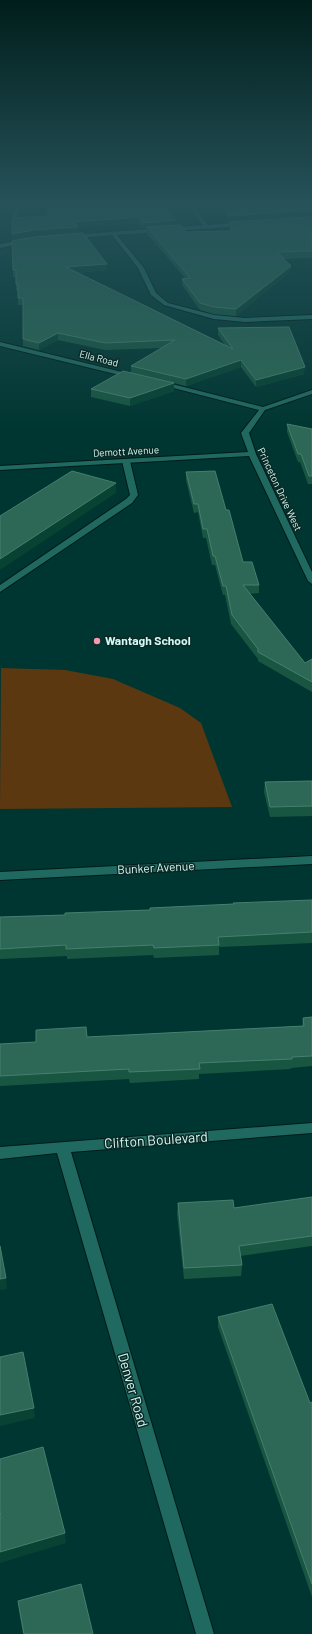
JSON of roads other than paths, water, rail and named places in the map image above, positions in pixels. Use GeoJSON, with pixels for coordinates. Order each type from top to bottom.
{"type":"FeatureCollection","features":[{"type":"Feature","properties":{"kind":"street"},"geometry":{"type":"LineString","coordinates":[[146,279],[153,294],[166,304],[188,312],[222,318],[245,320],[312,317]]}},
{"type":"Feature","properties":{"kind":"street","name":"Ella Road"},"geometry":{"type":"LineString","coordinates":[[0,344],[139,378]]}},
{"type":"Feature","properties":{"kind":"street"},"geometry":{"type":"LineString","coordinates":[[154,382],[262,409],[312,392]]}},
{"type":"Feature","properties":{"kind":"street","name":"Princeton Drive West"},"geometry":{"type":"LineString","coordinates":[[262,409],[245,433],[252,454],[312,581]]}},
{"type":"Feature","properties":{"kind":"street","name":"Demott Avenue"},"geometry":{"type":"LineString","coordinates":[[0,468],[252,454]]}},
{"type":"Feature","properties":{"kind":"street"},"geometry":{"type":"LineString","coordinates":[[0,589],[129,501],[134,495],[126,461]]}},
{"type":"Feature","properties":{"kind":"street","name":"Bunker Avenue"},"geometry":{"type":"LineString","coordinates":[[0,876],[312,860]]}},
{"type":"Feature","properties":{"kind":"street","name":"Clifton Boulevard"},"geometry":{"type":"LineString","coordinates":[[0,1153],[312,1128]]}},
{"type":"Feature","properties":{"kind":"street","name":"Denver Road"},"geometry":{"type":"LineString","coordinates":[[62,1147],[205,1634]]}},
{"type":"Feature","properties":{"kind":"place","name":"Wantagh School"},"geometry":{"type":"Point","coordinates":[97,641]}}]}
